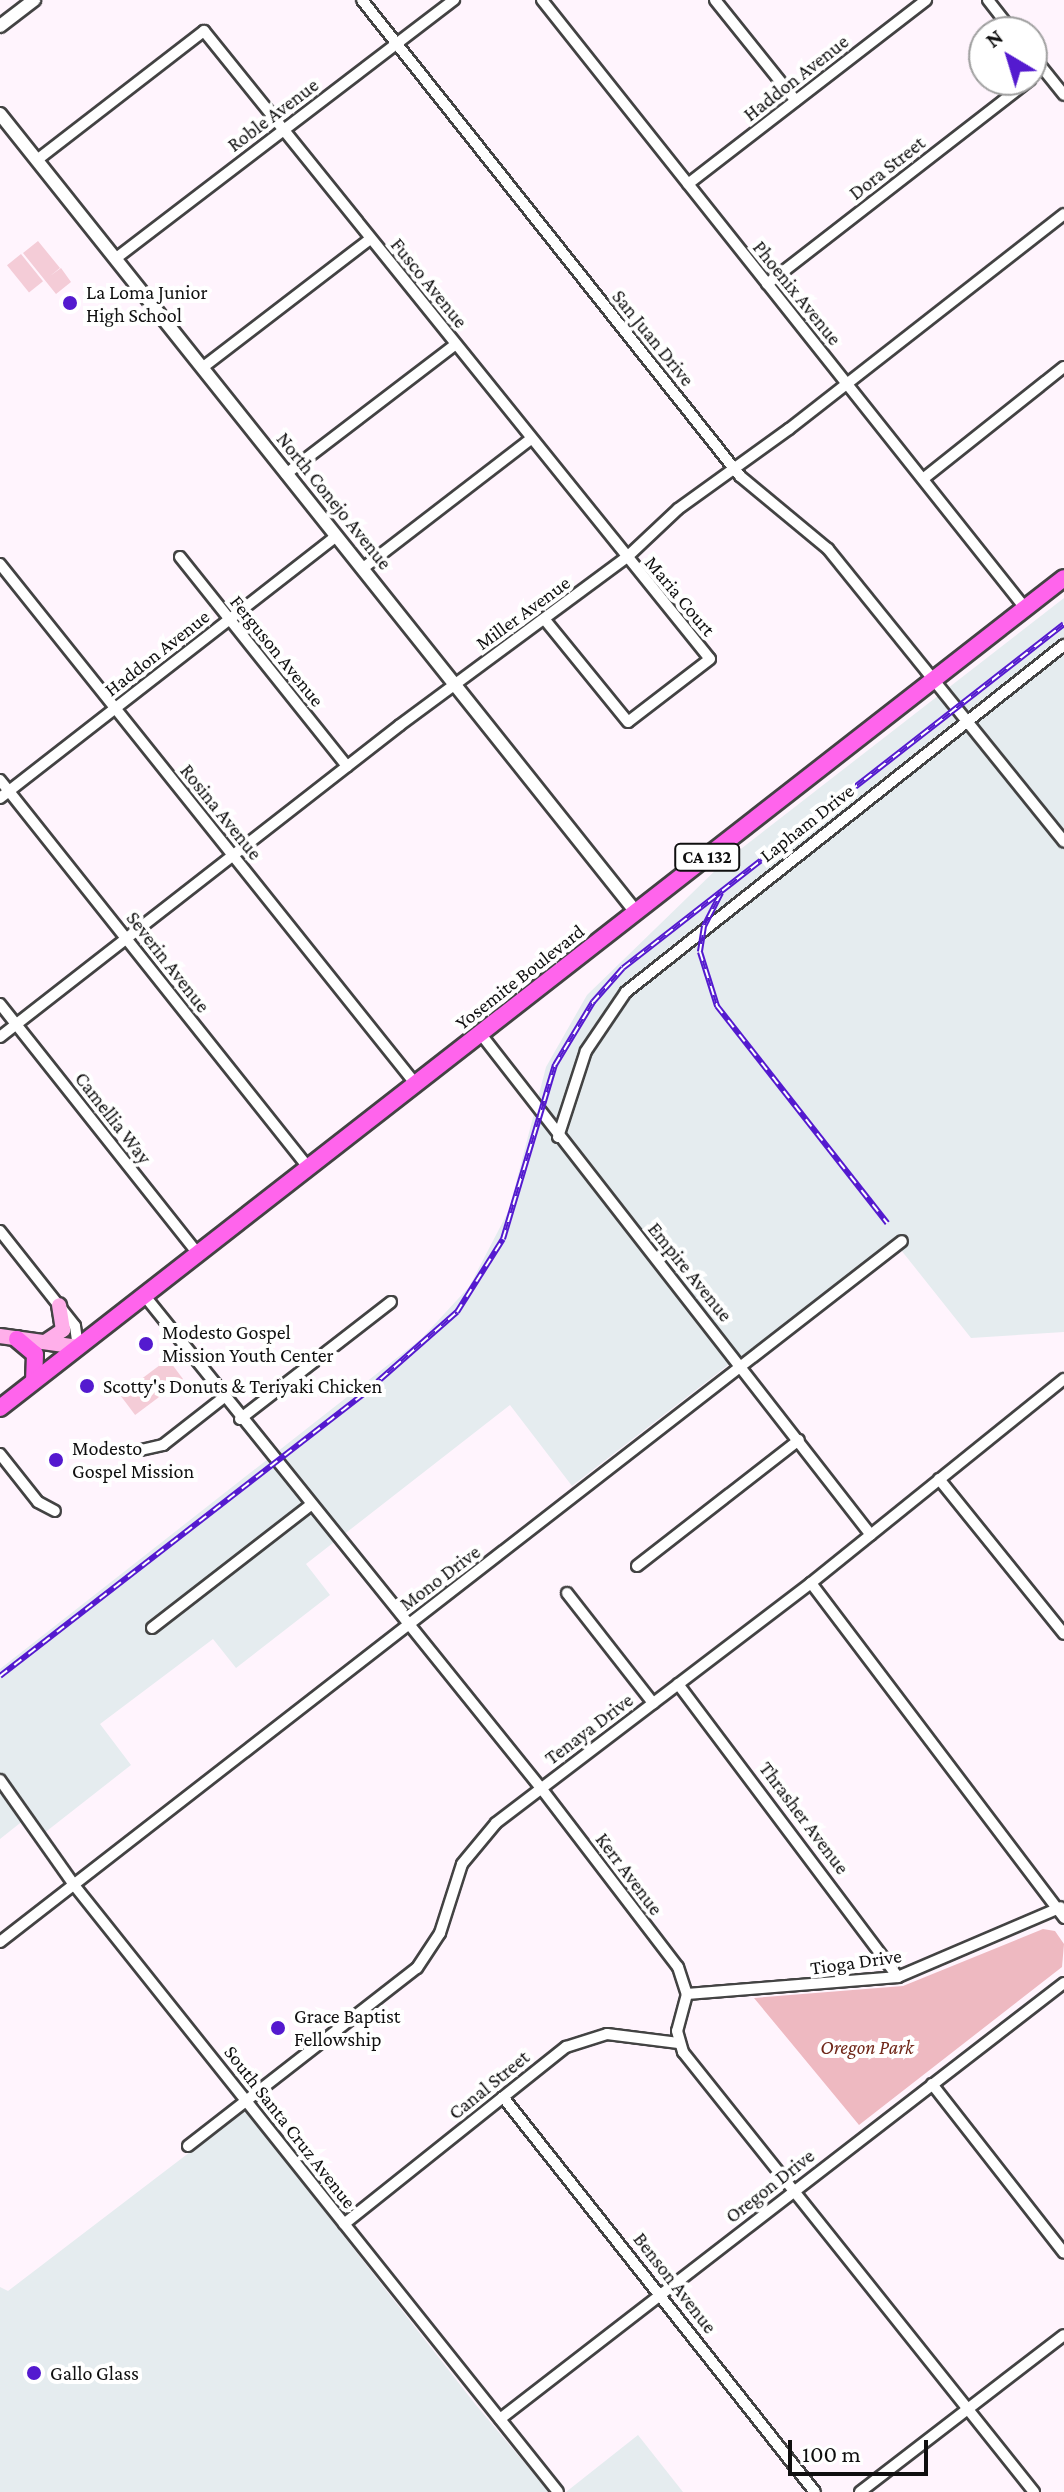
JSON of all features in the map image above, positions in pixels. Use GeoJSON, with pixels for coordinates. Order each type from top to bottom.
{"type":"FeatureCollection","features":[{"type":"Feature","properties":{"kind":"main road","name":"Yosemite Boulevard"},"geometry":{"type":"LineString","coordinates":[[0,1408],[414,1082],[1064,578]]}},
{"type":"Feature","properties":{"kind":"main road"},"geometry":{"type":"LineString","coordinates":[[44,1343],[63,1328],[59,1305]]}},
{"type":"Feature","properties":{"kind":"main road"},"geometry":{"type":"LineString","coordinates":[[9,1337],[78,1347]]}},
{"type":"Feature","properties":{"kind":"main road"},"geometry":{"type":"LineString","coordinates":[[9,1337],[34,1351],[34,1381]]}},
{"type":"Feature","properties":{"kind":"street"},"geometry":{"type":"LineString","coordinates":[[0,27],[34,0]]}},
{"type":"Feature","properties":{"kind":"street","name":"San Juan Drive"},"geometry":{"type":"LineString","coordinates":[[362,0],[734,468],[828,549],[1064,842]]}},
{"type":"Feature","properties":{"kind":"street","name":"Roble Avenue"},"geometry":{"type":"LineString","coordinates":[[115,259],[454,0]]}},
{"type":"Feature","properties":{"kind":"street","name":"Phoenix Avenue"},"geometry":{"type":"LineString","coordinates":[[542,0],[1025,608]]}},
{"type":"Feature","properties":{"kind":"street"},"geometry":{"type":"LineString","coordinates":[[715,0],[796,101]]}},
{"type":"Feature","properties":{"kind":"street","name":"Haddon Avenue"},"geometry":{"type":"LineString","coordinates":[[688,184],[926,0]]}},
{"type":"Feature","properties":{"kind":"street"},"geometry":{"type":"LineString","coordinates":[[988,0],[1000,16]]}},
{"type":"Feature","properties":{"kind":"street","name":"Fusco Avenue"},"geometry":{"type":"LineString","coordinates":[[37,160],[204,31],[626,558]]}},
{"type":"Feature","properties":{"kind":"street"},"geometry":{"type":"LineString","coordinates":[[1048,75],[1064,95]]}},
{"type":"Feature","properties":{"kind":"street","name":"Dora Street"},"geometry":{"type":"LineString","coordinates":[[767,284],[1009,96]]}},
{"type":"Feature","properties":{"kind":"street","name":"North Conejo Avenue"},"geometry":{"type":"LineString","coordinates":[[0,114],[636,912]]}},
{"type":"Feature","properties":{"kind":"street","name":"Miller Avenue"},"geometry":{"type":"LineString","coordinates":[[0,1037],[454,684],[626,558],[678,509],[847,383],[1064,214]]}},
{"type":"Feature","properties":{"kind":"street"},"geometry":{"type":"LineString","coordinates":[[202,368],[370,239]]}},
{"type":"Feature","properties":{"kind":"street"},"geometry":{"type":"LineString","coordinates":[[286,474],[455,345]]}},
{"type":"Feature","properties":{"kind":"street"},"geometry":{"type":"LineString","coordinates":[[923,479],[1064,367]]}},
{"type":"Feature","properties":{"kind":"street"},"geometry":{"type":"LineString","coordinates":[[362,569],[531,439]]}},
{"type":"Feature","properties":{"kind":"street","name":"Haddon Avenue"},"geometry":{"type":"LineString","coordinates":[[4,794],[336,536]]}},
{"type":"Feature","properties":{"kind":"street","name":"Ferguson Avenue"},"geometry":{"type":"LineString","coordinates":[[180,557],[347,766]]}},
{"type":"Feature","properties":{"kind":"street","name":"Maria Court"},"geometry":{"type":"LineString","coordinates":[[545,620],[628,722],[710,659],[626,558]]}},
{"type":"Feature","properties":{"kind":"street","name":"Rosina Avenue"},"geometry":{"type":"LineString","coordinates":[[0,564],[414,1082]]}},
{"type":"Feature","properties":{"kind":"street","name":"Lapham Drive"},"geometry":{"type":"LineString","coordinates":[[558,1137],[586,1051],[626,992],[1064,645]]}},
{"type":"Feature","properties":{"kind":"street","name":"Severin Avenue"},"geometry":{"type":"LineString","coordinates":[[0,780],[4,794],[126,939],[308,1167]]}},
{"type":"Feature","properties":{"kind":"street","name":"Camellia Way"},"geometry":{"type":"LineString","coordinates":[[0,1004],[198,1254]]}},
{"type":"Feature","properties":{"kind":"street","name":"Empire Avenue"},"geometry":{"type":"LineString","coordinates":[[480,1033],[871,1535]]}},
{"type":"Feature","properties":{"kind":"street"},"geometry":{"type":"LineString","coordinates":[[0,1231],[75,1326],[78,1347]]}},
{"type":"Feature","properties":{"kind":"street","name":"Mono Drive"},"geometry":{"type":"LineString","coordinates":[[0,1942],[902,1241]]}},
{"type":"Feature","properties":{"kind":"street","name":"Kerr Avenue"},"geometry":{"type":"LineString","coordinates":[[144,1295],[223,1398],[541,1788],[678,1967],[687,1994]]}},
{"type":"Feature","properties":{"kind":"street"},"geometry":{"type":"LineString","coordinates":[[240,1419],[391,1302]]}},
{"type":"Feature","properties":{"kind":"street","name":"Tenaya Drive"},"geometry":{"type":"LineString","coordinates":[[188,2146],[417,1968],[440,1933],[454,1880],[470,1850],[541,1788],[811,1583],[1064,1379]]}},
{"type":"Feature","properties":{"kind":"street"},"geometry":{"type":"LineString","coordinates":[[141,1450],[166,1443],[223,1398]]}},
{"type":"Feature","properties":{"kind":"street"},"geometry":{"type":"LineString","coordinates":[[637,1566],[799,1440]]}},
{"type":"Feature","properties":{"kind":"street"},"geometry":{"type":"LineString","coordinates":[[0,1454],[38,1502],[55,1511]]}},
{"type":"Feature","properties":{"kind":"street"},"geometry":{"type":"LineString","coordinates":[[939,1479],[1064,1634]]}},
{"type":"Feature","properties":{"kind":"street"},"geometry":{"type":"LineString","coordinates":[[152,1628],[312,1504]]}},
{"type":"Feature","properties":{"kind":"street"},"geometry":{"type":"LineString","coordinates":[[811,1583],[1062,1911]]}},
{"type":"Feature","properties":{"kind":"street"},"geometry":{"type":"LineString","coordinates":[[567,1593],[653,1703]]}},
{"type":"Feature","properties":{"kind":"street","name":"Thrasher Avenue"},"geometry":{"type":"LineString","coordinates":[[678,1684],[898,1977]]}},
{"type":"Feature","properties":{"kind":"street","name":"South Santa Cruz Avenue"},"geometry":{"type":"LineString","coordinates":[[0,1780],[74,1885],[558,2492]]}},
{"type":"Feature","properties":{"kind":"street","name":"Tioga Drive"},"geometry":{"type":"LineString","coordinates":[[687,1994],[898,1977],[1062,1911]]}},
{"type":"Feature","properties":{"kind":"street","name":"Oregon Drive"},"geometry":{"type":"LineString","coordinates":[[500,2419],[1064,1983]]}},
{"type":"Feature","properties":{"kind":"street"},"geometry":{"type":"LineString","coordinates":[[687,1994],[678,2043],[1034,2492]]}},
{"type":"Feature","properties":{"kind":"street","name":"Canal Street"},"geometry":{"type":"LineString","coordinates":[[344,2224],[566,2047],[593,2036],[678,2043]]}},
{"type":"Feature","properties":{"kind":"street"},"geometry":{"type":"LineString","coordinates":[[932,2084],[1064,2253]]}},
{"type":"Feature","properties":{"kind":"street","name":"Benson Avenue"},"geometry":{"type":"LineString","coordinates":[[503,2097],[815,2492]]}},
{"type":"Feature","properties":{"kind":"street"},"geometry":{"type":"LineString","coordinates":[[860,2492],[1064,2335]]}},
{"type":"Feature","properties":{"kind":"shaded area"},"geometry":{"type":"Polygon","coordinates":[[[38,241],[60,268],[50,276],[61,268],[71,282],[56,294],[23,253],[38,241]]]}},
{"type":"Feature","properties":{"kind":"shaded area"},"geometry":{"type":"Polygon","coordinates":[[[21,254],[43,281],[29,293],[7,265],[21,254]]]}},
{"type":"Feature","properties":{"kind":"shaded area"},"geometry":{"type":"Polygon","coordinates":[[[1064,598],[1064,1332],[971,1338],[901,1250],[745,1371],[736,1359],[572,1486],[510,1405],[306,1564],[330,1595],[236,1668],[213,1639],[100,1724],[131,1765],[43,1834],[29,1816],[0,1839],[0,1669],[421,1339],[469,1287],[509,1210],[546,1067],[587,995],[724,862],[1064,598]]]}},
{"type":"Feature","properties":{"kind":"shaded area"},"geometry":{"type":"Polygon","coordinates":[[[168,1359],[183,1379],[135,1415],[120,1395],[168,1359]]]}},
{"type":"Feature","properties":{"kind":"shaded area"},"geometry":{"type":"Polygon","coordinates":[[[245,2110],[476,2405],[549,2492],[0,2492],[0,2287],[8,2291],[245,2110]]]}},
{"type":"Feature","properties":{"kind":"shaded area"},"geometry":{"type":"Polygon","coordinates":[[[638,2435],[683,2492],[566,2492],[638,2435]]]}},
{"type":"Feature","properties":{"kind":"green space","name":"Oregon Park"},"geometry":{"type":"Polygon","coordinates":[[[1043,1929],[1055,1931],[1064,1944],[1062,1967],[859,2125],[754,1998],[903,1986],[1043,1929]]]}},
{"type":"Feature","properties":{"kind":"railway"},"geometry":{"type":"LineString","coordinates":[[0,1676],[367,1391],[457,1312],[503,1239],[555,1065],[593,1002],[623,968],[1064,624]]}},
{"type":"Feature","properties":{"kind":"railway"},"geometry":{"type":"LineString","coordinates":[[721,893],[704,926],[700,952],[717,1006],[887,1223]]}},
{"type":"Feature","properties":{"kind":"place","name":"La Loma Junior High School"},"geometry":{"type":"Point","coordinates":[70,303]}},
{"type":"Feature","properties":{"kind":"place","name":"Modesto Gospel Mission Youth Center"},"geometry":{"type":"Point","coordinates":[146,1344]}},
{"type":"Feature","properties":{"kind":"place","name":"Scotty's Donuts & Teriyaki Chicken"},"geometry":{"type":"Point","coordinates":[87,1386]}},
{"type":"Feature","properties":{"kind":"place","name":"Modesto Gospel Mission"},"geometry":{"type":"Point","coordinates":[56,1460]}},
{"type":"Feature","properties":{"kind":"place","name":"Grace Baptist Fellowship"},"geometry":{"type":"Point","coordinates":[278,2028]}},
{"type":"Feature","properties":{"kind":"place","name":"Gallo Glass"},"geometry":{"type":"Point","coordinates":[34,2373]}}]}
